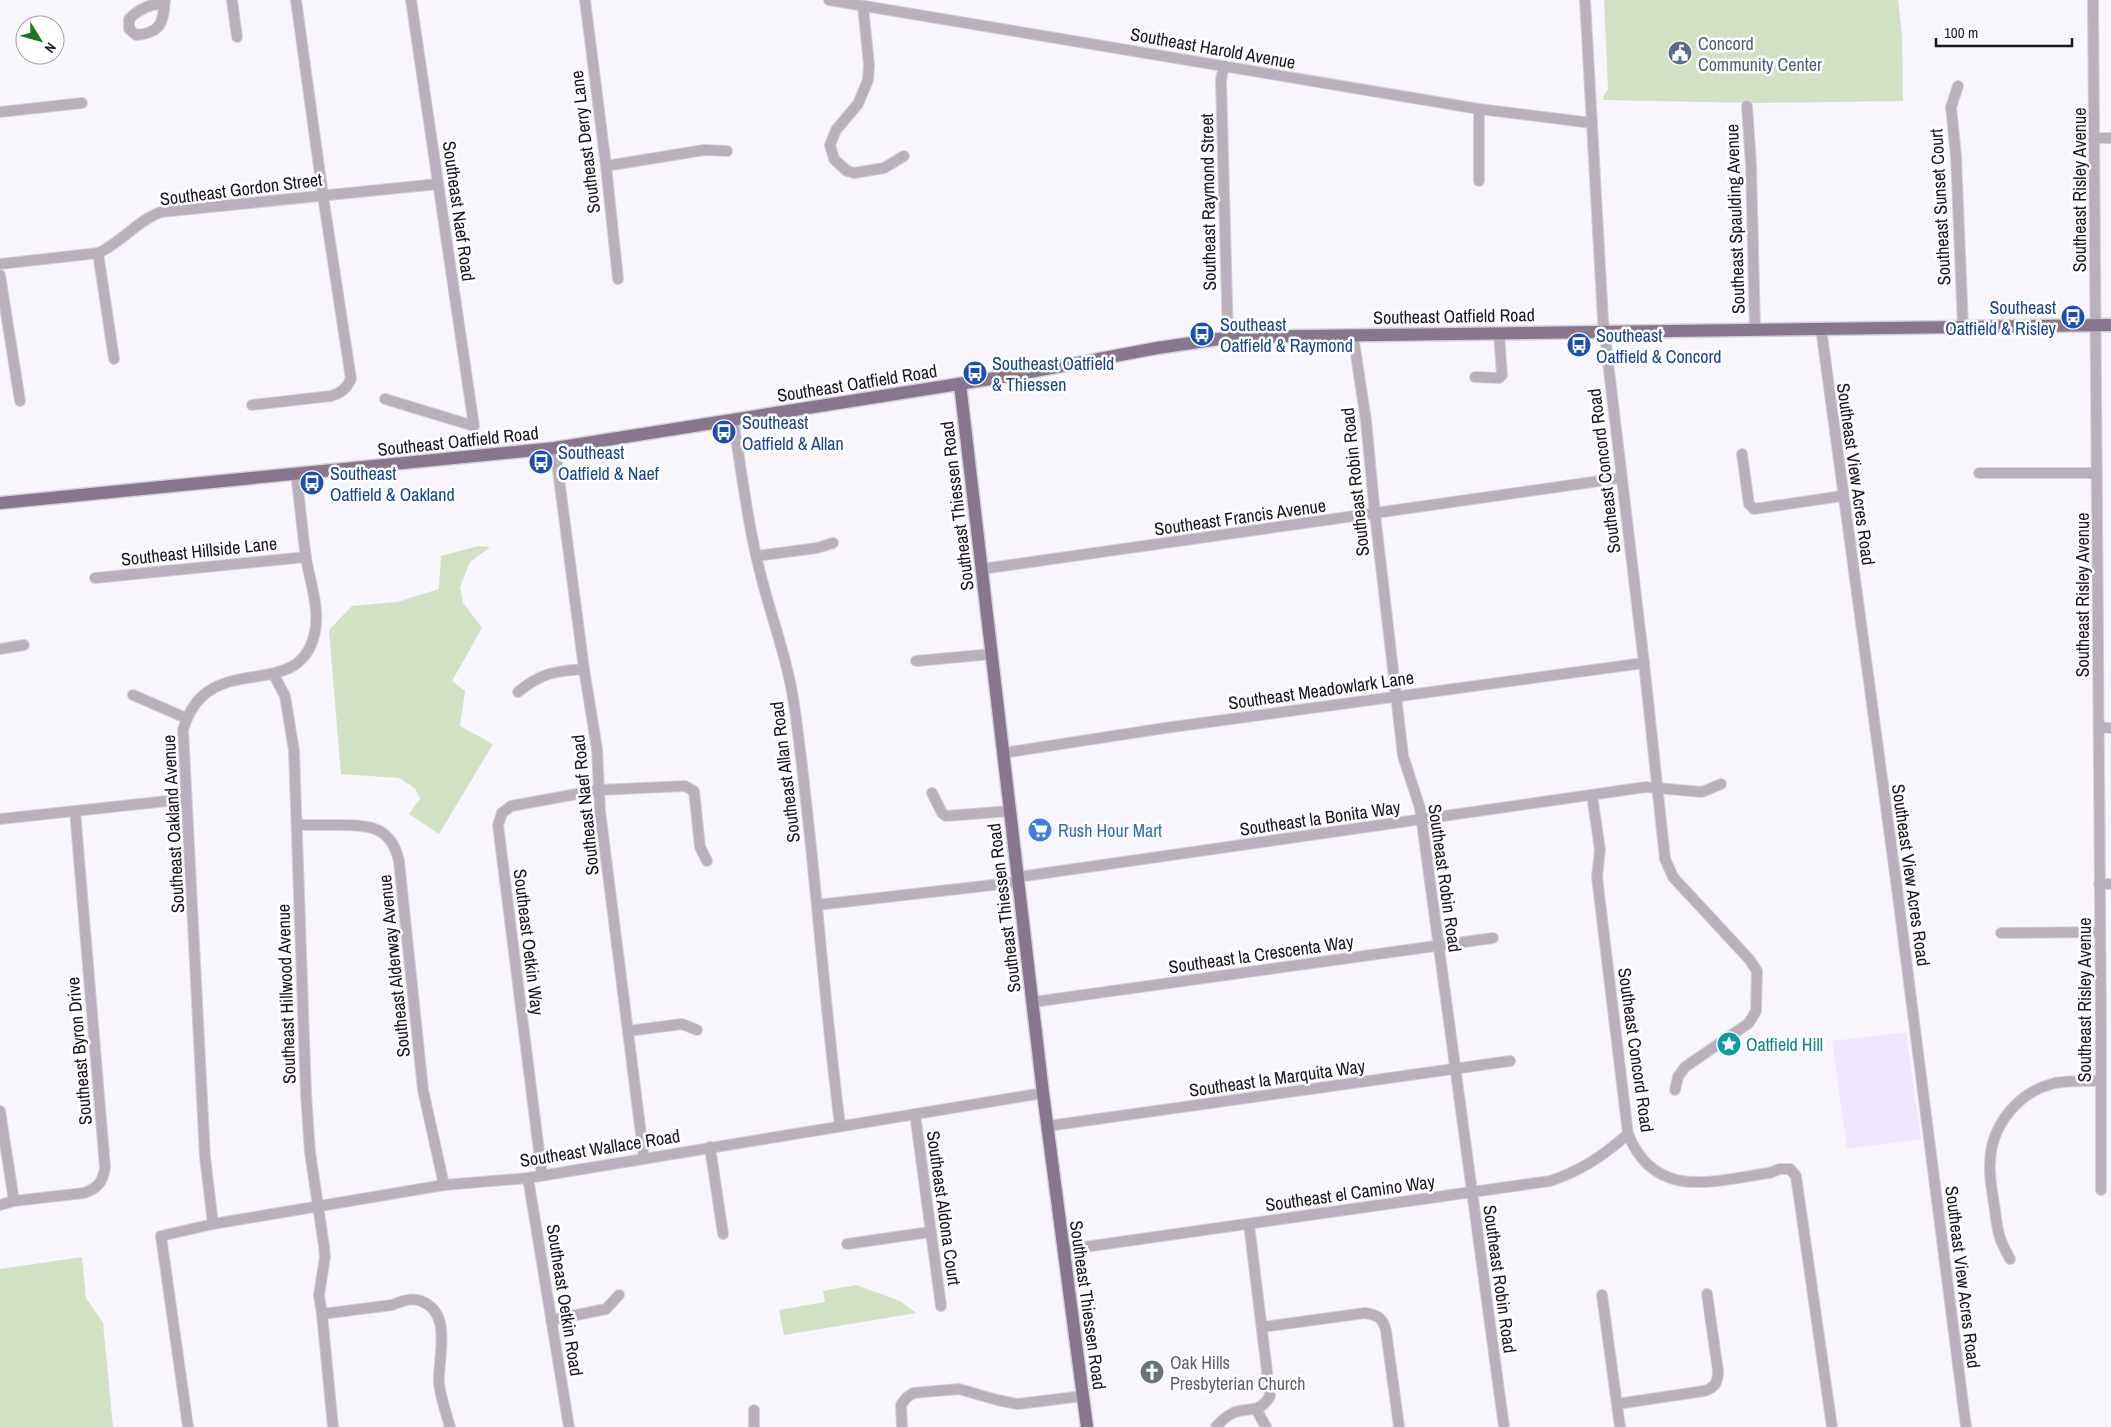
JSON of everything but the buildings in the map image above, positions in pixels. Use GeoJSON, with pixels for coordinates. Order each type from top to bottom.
{"type":"FeatureCollection","features":[{"type":"Feature","properties":{"kind":"main road","name":"Southeast Oatfield Road"},"geometry":{"type":"LineString","coordinates":[[0,503],[555,448],[960,384],[1165,347],[1228,338],[1354,334],[2111,325]]}},
{"type":"Feature","properties":{"kind":"main road","name":"Southeast Thiessen Road"},"geometry":{"type":"LineString","coordinates":[[960,384],[1062,1250],[1087,1427]]}},
{"type":"Feature","properties":{"kind":"street"},"geometry":{"type":"LineString","coordinates":[[232,0],[237,37]]}},
{"type":"Feature","properties":{"kind":"street"},"geometry":{"type":"LineString","coordinates":[[252,405],[331,396],[340,393],[347,386],[351,378],[323,196],[296,0]]}},
{"type":"Feature","properties":{"kind":"street","name":"Southeast Naef Road"},"geometry":{"type":"LineString","coordinates":[[385,399],[474,426],[411,0]]}},
{"type":"Feature","properties":{"kind":"street","name":"Southeast Derry Lane"},"geometry":{"type":"LineString","coordinates":[[585,0],[618,279]]}},
{"type":"Feature","properties":{"kind":"street","name":"Southeast Harold Avenue"},"geometry":{"type":"LineString","coordinates":[[830,0],[1480,109],[1592,123]]}},
{"type":"Feature","properties":{"kind":"street","name":"Southeast Concord Road"},"geometry":{"type":"LineString","coordinates":[[1585,0],[1604,331],[1667,867],[1673,877],[1749,959],[1757,971],[1756,1011],[1754,1018],[1685,1067],[1678,1077],[1675,1090]]}},
{"type":"Feature","properties":{"kind":"street","name":"Southeast Risley Avenue"},"geometry":{"type":"LineString","coordinates":[[2093,0],[2099,884],[2106,1025],[2100,1081],[2101,1190]]}},
{"type":"Feature","properties":{"kind":"street"},"geometry":{"type":"LineString","coordinates":[[863,6],[869,65],[868,80],[858,104],[836,130],[830,145],[834,159],[847,171],[854,173],[884,168],[904,156]]}},
{"type":"Feature","properties":{"kind":"street","name":"Southeast Raymond Street"},"geometry":{"type":"LineString","coordinates":[[1224,66],[1222,80],[1228,338]]}},
{"type":"Feature","properties":{"kind":"street","name":"Southeast Sunset Court"},"geometry":{"type":"LineString","coordinates":[[1958,86],[1951,107],[1956,156],[1963,327]]}},
{"type":"Feature","properties":{"kind":"street"},"geometry":{"type":"LineString","coordinates":[[0,112],[82,103]]}},
{"type":"Feature","properties":{"kind":"street","name":"Southeast Spaulding Avenue"},"geometry":{"type":"LineString","coordinates":[[1747,106],[1751,165],[1755,330]]}},
{"type":"Feature","properties":{"kind":"street"},"geometry":{"type":"LineString","coordinates":[[1479,181],[1480,109]]}},
{"type":"Feature","properties":{"kind":"street"},"geometry":{"type":"LineString","coordinates":[[2095,138],[2111,138]]}},
{"type":"Feature","properties":{"kind":"street"},"geometry":{"type":"LineString","coordinates":[[606,166],[704,150],[727,151]]}},
{"type":"Feature","properties":{"kind":"street","name":"Southeast Gordon Street"},"geometry":{"type":"LineString","coordinates":[[0,264],[98,253],[108,249],[146,220],[161,212],[438,184]]}},
{"type":"Feature","properties":{"kind":"street"},"geometry":{"type":"LineString","coordinates":[[98,253],[114,359]]}},
{"type":"Feature","properties":{"kind":"street"},"geometry":{"type":"LineString","coordinates":[[0,274],[20,401]]}},
{"type":"Feature","properties":{"kind":"street","name":"Southeast View Acres Road"},"geometry":{"type":"LineString","coordinates":[[1821,328],[1842,496],[1896,880],[1966,1427]]}},
{"type":"Feature","properties":{"kind":"street"},"geometry":{"type":"LineString","coordinates":[[1475,377],[1499,378],[1502,375],[1499,333]]}},
{"type":"Feature","properties":{"kind":"street","name":"Southeast Robin Road"},"geometry":{"type":"LineString","coordinates":[[1354,334],[1366,420],[1403,756],[1414,788],[1421,820],[1504,1427]]}},
{"type":"Feature","properties":{"kind":"street","name":"Southeast Allan Road"},"geometry":{"type":"LineString","coordinates":[[733,420],[756,556],[792,690],[840,1125]]}},
{"type":"Feature","properties":{"kind":"street","name":"Southeast Naef Road"},"geometry":{"type":"LineString","coordinates":[[555,448],[584,669],[597,749],[602,827],[644,1158]]}},
{"type":"Feature","properties":{"kind":"street"},"geometry":{"type":"LineString","coordinates":[[1742,454],[1749,504],[1754,509],[1842,496]]}},
{"type":"Feature","properties":{"kind":"street"},"geometry":{"type":"LineString","coordinates":[[1979,473],[2097,472]]}},
{"type":"Feature","properties":{"kind":"street","name":"Southeast Oakland Avenue"},"geometry":{"type":"LineString","coordinates":[[213,1224],[205,1157],[197,982],[182,740],[186,718],[198,699],[216,686],[230,680],[274,675],[299,662],[308,650],[314,637],[316,618],[296,475]]}},
{"type":"Feature","properties":{"kind":"street","name":"Southeast Francis Avenue"},"geometry":{"type":"LineString","coordinates":[[982,569],[1621,478]]}},
{"type":"Feature","properties":{"kind":"street"},"geometry":{"type":"LineString","coordinates":[[756,556],[817,548],[833,543]]}},
{"type":"Feature","properties":{"kind":"street","name":"Southeast Hillside Lane"},"geometry":{"type":"LineString","coordinates":[[94,578],[306,557]]}},
{"type":"Feature","properties":{"kind":"street"},"geometry":{"type":"LineString","coordinates":[[0,649],[24,645]]}},
{"type":"Feature","properties":{"kind":"street"},"geometry":{"type":"LineString","coordinates":[[916,661],[992,654]]}},
{"type":"Feature","properties":{"kind":"street","name":"Southeast Meadowlark Lane"},"geometry":{"type":"LineString","coordinates":[[1003,754],[1396,696],[1644,663]]}},
{"type":"Feature","properties":{"kind":"street"},"geometry":{"type":"LineString","coordinates":[[518,692],[543,675],[566,670],[584,669]]}},
{"type":"Feature","properties":{"kind":"street","name":"Southeast Hillwood Avenue"},"geometry":{"type":"LineString","coordinates":[[274,675],[285,696],[294,751],[306,1095],[310,1152],[324,1257],[320,1295],[333,1427]]}},
{"type":"Feature","properties":{"kind":"street"},"geometry":{"type":"LineString","coordinates":[[133,695],[186,718]]}},
{"type":"Feature","properties":{"kind":"street"},"geometry":{"type":"LineString","coordinates":[[2098,727],[2111,728]]}},
{"type":"Feature","properties":{"kind":"street","name":"Southeast la Bonita Way"},"geometry":{"type":"LineString","coordinates":[[817,905],[1018,880],[1592,795],[1657,787],[1702,792],[1721,784]]}},
{"type":"Feature","properties":{"kind":"street","name":"Southeast Oetkin Way"},"geometry":{"type":"LineString","coordinates":[[542,1176],[498,826],[502,813],[511,806],[599,790],[685,786],[694,791],[700,847],[707,861]]}},
{"type":"Feature","properties":{"kind":"street"},"geometry":{"type":"LineString","coordinates":[[932,792],[942,813],[946,816],[1010,811]]}},
{"type":"Feature","properties":{"kind":"street","name":"Southeast Concord Road"},"geometry":{"type":"LineString","coordinates":[[1592,795],[1600,850],[1597,877],[1628,1134],[1635,1149],[1647,1164],[1661,1175],[1679,1182],[1700,1183],[1770,1173],[1780,1169],[1790,1169],[1796,1176],[1832,1427]]}},
{"type":"Feature","properties":{"kind":"street"},"geometry":{"type":"LineString","coordinates":[[0,819],[186,798]]}},
{"type":"Feature","properties":{"kind":"street","name":"Southeast Byron Drive"},"geometry":{"type":"LineString","coordinates":[[0,1205],[14,1201],[84,1193],[95,1189],[103,1180],[105,1167],[75,811]]}},
{"type":"Feature","properties":{"kind":"street","name":"Southeast Alderway Avenue"},"geometry":{"type":"LineString","coordinates":[[298,826],[363,825],[386,835],[396,850],[423,1090],[444,1185]]}},
{"type":"Feature","properties":{"kind":"street"},"geometry":{"type":"LineString","coordinates":[[2099,884],[2111,884]]}},
{"type":"Feature","properties":{"kind":"street"},"geometry":{"type":"LineString","coordinates":[[2001,933],[2100,932]]}},
{"type":"Feature","properties":{"kind":"street","name":"Southeast la Crescenta Way"},"geometry":{"type":"LineString","coordinates":[[1033,1002],[1493,938]]}},
{"type":"Feature","properties":{"kind":"street"},"geometry":{"type":"LineString","coordinates":[[628,1031],[682,1024],[697,1030]]}},
{"type":"Feature","properties":{"kind":"street","name":"Southeast la Marquita Way"},"geometry":{"type":"LineString","coordinates":[[1048,1126],[1510,1061]]}},
{"type":"Feature","properties":{"kind":"street"},"geometry":{"type":"LineString","coordinates":[[2010,1259],[1999,1234],[1991,1180],[1990,1164],[1994,1136],[2003,1119],[2013,1107],[2025,1097],[2044,1087],[2065,1081],[2100,1081]]}},
{"type":"Feature","properties":{"kind":"street","name":"Southeast Wallace Road"},"geometry":{"type":"LineString","coordinates":[[188,1427],[161,1236],[213,1224],[444,1185],[542,1176],[710,1146],[1043,1093]]}},
{"type":"Feature","properties":{"kind":"street"},"geometry":{"type":"LineString","coordinates":[[0,1111],[14,1201]]}},
{"type":"Feature","properties":{"kind":"street","name":"Southeast Aldona Court"},"geometry":{"type":"LineString","coordinates":[[915,1114],[941,1306]]}},
{"type":"Feature","properties":{"kind":"street","name":"Southeast el Camino Way"},"geometry":{"type":"LineString","coordinates":[[1062,1250],[1550,1181],[1566,1176],[1600,1158],[1628,1134]]}},
{"type":"Feature","properties":{"kind":"street"},"geometry":{"type":"LineString","coordinates":[[710,1146],[724,1234]]}},
{"type":"Feature","properties":{"kind":"street","name":"Southeast Oetkin Road"},"geometry":{"type":"LineString","coordinates":[[528,1178],[569,1427]]}},
{"type":"Feature","properties":{"kind":"street"},"geometry":{"type":"LineString","coordinates":[[1216,1427],[1228,1416],[1236,1412],[1256,1409],[1266,1403],[1270,1396],[1250,1224]]}},
{"type":"Feature","properties":{"kind":"street"},"geometry":{"type":"LineString","coordinates":[[848,1244],[930,1232]]}},
{"type":"Feature","properties":{"kind":"street"},"geometry":{"type":"LineString","coordinates":[[1617,1404],[1704,1392],[1715,1385],[1718,1380],[1718,1371],[1707,1294]]}},
{"type":"Feature","properties":{"kind":"street"},"geometry":{"type":"LineString","coordinates":[[551,1320],[606,1309],[619,1295]]}},
{"type":"Feature","properties":{"kind":"street"},"geometry":{"type":"LineString","coordinates":[[1602,1295],[1620,1427]]}},
{"type":"Feature","properties":{"kind":"street"},"geometry":{"type":"LineString","coordinates":[[322,1314],[392,1306],[401,1301],[417,1300],[431,1306],[440,1320],[439,1385],[450,1427]]}},
{"type":"Feature","properties":{"kind":"street"},"geometry":{"type":"LineString","coordinates":[[1263,1327],[1365,1312],[1381,1318],[1386,1331],[1398,1427]]}},
{"type":"Feature","properties":{"kind":"street"},"geometry":{"type":"LineString","coordinates":[[902,1427],[901,1405],[913,1393],[959,1389],[1007,1403],[1018,1404],[1082,1396]]}},
{"type":"Feature","properties":{"kind":"street"},"geometry":{"type":"LineString","coordinates":[[1256,1409],[1266,1427]]}},
{"type":"Feature","properties":{"kind":"street"},"geometry":{"type":"LineString","coordinates":[[754,1410],[754,1427]]}},
{"type":"Feature","properties":{"kind":"shaded area"},"geometry":{"type":"Polygon","coordinates":[[[1906,1032],[1921,1139],[1847,1149],[1832,1041],[1906,1032]]]}},
{"type":"Feature","properties":{"kind":"green space"},"geometry":{"type":"Polygon","coordinates":[[[1604,0],[1898,0],[1902,35],[1903,101],[1754,103],[1603,100],[1608,89],[1604,0]]]}},
{"type":"Feature","properties":{"kind":"green space"},"geometry":{"type":"Polygon","coordinates":[[[478,546],[490,547],[470,562],[460,587],[463,603],[482,628],[452,681],[465,691],[460,726],[493,744],[439,834],[409,814],[420,799],[415,788],[399,778],[341,774],[329,630],[352,606],[397,602],[439,589],[441,556],[478,546]]]}},
{"type":"Feature","properties":{"kind":"green space"},"geometry":{"type":"Polygon","coordinates":[[[82,1257],[86,1298],[103,1323],[113,1427],[0,1427],[0,1269],[82,1257]]]}},
{"type":"Feature","properties":{"kind":"green space"},"geometry":{"type":"Polygon","coordinates":[[[856,1285],[900,1301],[916,1313],[784,1335],[779,1310],[825,1302],[823,1291],[856,1285]]]}},
{"type":"Feature","properties":{"kind":"place","name":"Concord Community Center"},"geometry":{"type":"Point","coordinates":[1680,53]}},
{"type":"Feature","properties":{"kind":"place","name":"Southeast Oatfield & Risley"},"geometry":{"type":"Point","coordinates":[2073,317]}},
{"type":"Feature","properties":{"kind":"place","name":"Southeast Oatfield & Raymond"},"geometry":{"type":"Point","coordinates":[1202,334]}},
{"type":"Feature","properties":{"kind":"place","name":"Southeast Oatfield & Concord"},"geometry":{"type":"Point","coordinates":[1579,345]}},
{"type":"Feature","properties":{"kind":"place","name":"Southeast Oatfield & Thiessen"},"geometry":{"type":"Point","coordinates":[975,373]}},
{"type":"Feature","properties":{"kind":"place","name":"Southeast Oatfield & Allan"},"geometry":{"type":"Point","coordinates":[724,432]}},
{"type":"Feature","properties":{"kind":"place","name":"Southeast Oatfield & Naef"},"geometry":{"type":"Point","coordinates":[541,462]}},
{"type":"Feature","properties":{"kind":"place","name":"Southeast Oatfield & Oakland"},"geometry":{"type":"Point","coordinates":[312,483]}},
{"type":"Feature","properties":{"kind":"place","name":"Rush Hour Mart"},"geometry":{"type":"Point","coordinates":[1040,830]}},
{"type":"Feature","properties":{"kind":"place","name":"Oatfield Hill"},"geometry":{"type":"Point","coordinates":[1729,1044]}},
{"type":"Feature","properties":{"kind":"place","name":"Oak Hills Presbyterian Church"},"geometry":{"type":"Point","coordinates":[1152,1372]}}]}
